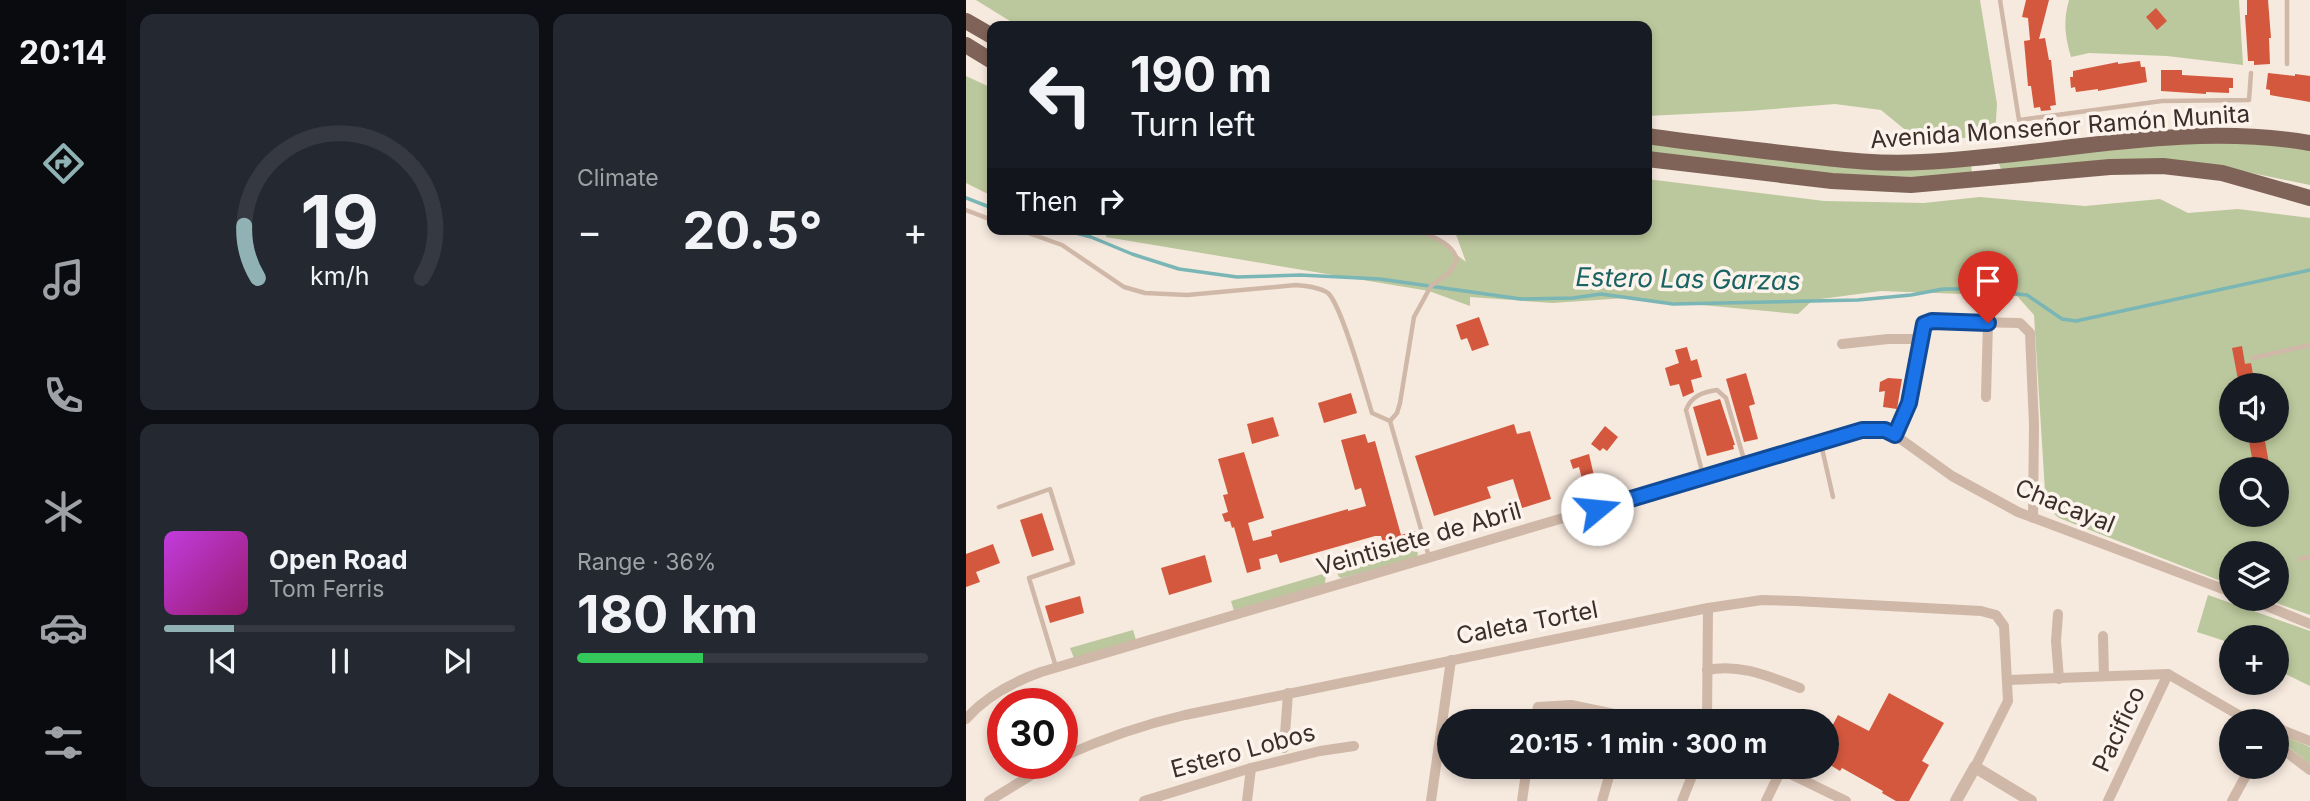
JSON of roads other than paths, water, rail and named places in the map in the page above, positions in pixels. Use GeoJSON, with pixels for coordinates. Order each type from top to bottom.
{"type":"FeatureCollection","features":[{"type":"Feature","properties":{"kind":"main road"},"geometry":{"type":"LineString","coordinates":[[966,21],[987,33]]}},
{"type":"Feature","properties":{"kind":"main road"},"geometry":{"type":"LineString","coordinates":[[966,45],[987,58]]}},
{"type":"Feature","properties":{"kind":"main road","name":"Avenida Monseñor Ramón Munita"},"geometry":{"type":"LineString","coordinates":[[1652,137],[1868,162],[1922,162],[2206,135],[2261,136],[2310,143]]}},
{"type":"Feature","properties":{"kind":"main road"},"geometry":{"type":"LineString","coordinates":[[1994,155],[1998,176]]}},
{"type":"Feature","properties":{"kind":"main road"},"geometry":{"type":"LineString","coordinates":[[1975,157],[1978,178]]}},
{"type":"Feature","properties":{"kind":"main road","name":"Avenida Monseñor Ramón Munita"},"geometry":{"type":"LineString","coordinates":[[1652,160],[1870,184],[1911,185],[2110,167],[2163,166],[2222,173],[2310,198]]}},
{"type":"Feature","properties":{"kind":"street"},"geometry":{"type":"LineString","coordinates":[[1895,435],[1909,403],[1924,324],[1932,321],[2020,323],[2030,332],[2034,425],[2033,518]]}},
{"type":"Feature","properties":{"kind":"street"},"geometry":{"type":"LineString","coordinates":[[1986,397],[1988,323]]}},
{"type":"Feature","properties":{"kind":"street"},"geometry":{"type":"LineString","coordinates":[[1842,344],[1921,339]]}},
{"type":"Feature","properties":{"kind":"street","name":"Veintisiete de Abril"},"geometry":{"type":"LineString","coordinates":[[966,719],[999,692],[1026,677],[1056,667],[1862,430],[1885,430],[1895,435]]}},
{"type":"Feature","properties":{"kind":"street","name":"Chacayal"},"geometry":{"type":"LineString","coordinates":[[1895,435],[1952,476],[2033,518],[2219,588]]}},
{"type":"Feature","properties":{"kind":"street","name":"Caleta Tortel"},"geometry":{"type":"LineString","coordinates":[[1078,750],[1157,721],[1707,608],[1762,600],[1980,611],[1996,615],[2004,626],[2008,680]]}},
{"type":"Feature","properties":{"kind":"street"},"geometry":{"type":"LineString","coordinates":[[1707,608],[1707,709]]}},
{"type":"Feature","properties":{"kind":"street"},"geometry":{"type":"LineString","coordinates":[[2278,611],[2310,624]]}},
{"type":"Feature","properties":{"kind":"street"},"geometry":{"type":"LineString","coordinates":[[2058,614],[2056,642],[2059,679]]}},
{"type":"Feature","properties":{"kind":"street"},"geometry":{"type":"LineString","coordinates":[[2103,636],[2104,676]]}},
{"type":"Feature","properties":{"kind":"street"},"geometry":{"type":"LineString","coordinates":[[1432,801],[1451,660]]}},
{"type":"Feature","properties":{"kind":"street"},"geometry":{"type":"LineString","coordinates":[[1707,670],[1733,668],[1759,673],[1800,688]]}},
{"type":"Feature","properties":{"kind":"street"},"geometry":{"type":"LineString","coordinates":[[1956,801],[2008,701],[2008,680],[2168,674],[2230,709]]}},
{"type":"Feature","properties":{"kind":"street","name":"Pacifico"},"geometry":{"type":"LineString","coordinates":[[2108,801],[2168,674]]}},
{"type":"Feature","properties":{"kind":"street"},"geometry":{"type":"LineString","coordinates":[[1284,748],[1288,693]]}},
{"type":"Feature","properties":{"kind":"street"},"geometry":{"type":"LineString","coordinates":[[1537,709],[1544,705],[1571,705],[1588,709]]}},
{"type":"Feature","properties":{"kind":"street"},"geometry":{"type":"LineString","coordinates":[[2289,733],[2310,741]]}},
{"type":"Feature","properties":{"kind":"street","name":"Estero Lobos"},"geometry":{"type":"LineString","coordinates":[[1144,801],[1251,768],[1320,751],[1354,746]]}},
{"type":"Feature","properties":{"kind":"street"},"geometry":{"type":"LineString","coordinates":[[2289,754],[2310,770]]}},
{"type":"Feature","properties":{"kind":"street"},"geometry":{"type":"LineString","coordinates":[[1975,767],[2031,801]]}},
{"type":"Feature","properties":{"kind":"street"},"geometry":{"type":"LineString","coordinates":[[1247,801],[1251,768]]}},
{"type":"Feature","properties":{"kind":"street"},"geometry":{"type":"LineString","coordinates":[[989,801],[1025,779]]}},
{"type":"Feature","properties":{"kind":"street"},"geometry":{"type":"LineString","coordinates":[[1522,801],[1525,779]]}},
{"type":"Feature","properties":{"kind":"street"},"geometry":{"type":"LineString","coordinates":[[1602,801],[1608,779]]}},
{"type":"Feature","properties":{"kind":"street"},"geometry":{"type":"LineString","coordinates":[[1682,801],[1691,779]]}},
{"type":"Feature","properties":{"kind":"street"},"geometry":{"type":"LineString","coordinates":[[1766,801],[1773,779]]}},
{"type":"Feature","properties":{"kind":"street"},"geometry":{"type":"LineString","coordinates":[[1800,779],[1846,801]]}},
{"type":"Feature","properties":{"kind":"street"},"geometry":{"type":"LineString","coordinates":[[2232,801],[2244,779]]}},
{"type":"Feature","properties":{"kind":"lane"},"geometry":{"type":"LineString","coordinates":[[2000,0],[2019,120],[2162,101],[2249,100],[2251,73]]}},
{"type":"Feature","properties":{"kind":"lane"},"geometry":{"type":"LineString","coordinates":[[2287,0],[2287,64]]}},
{"type":"Feature","properties":{"kind":"lane"},"geometry":{"type":"LineString","coordinates":[[966,210],[987,218]]}},
{"type":"Feature","properties":{"kind":"lane"},"geometry":{"type":"LineString","coordinates":[[1034,235],[1062,245],[1124,287],[1146,293],[1187,295],[1296,285],[1327,292],[1342,317],[1372,413],[1390,421]]}},
{"type":"Feature","properties":{"kind":"lane"},"geometry":{"type":"LineString","coordinates":[[1390,421],[1397,413],[1400,403],[1409,335],[1418,307],[1431,286],[1448,273],[1457,260],[1451,248],[1427,235]]}},
{"type":"Feature","properties":{"kind":"lane"},"geometry":{"type":"LineString","coordinates":[[2253,358],[2310,345]]}},
{"type":"Feature","properties":{"kind":"lane"},"geometry":{"type":"LineString","coordinates":[[1703,477],[1686,410],[1690,402],[1703,393],[1717,390],[1726,398],[1746,464]]}},
{"type":"Feature","properties":{"kind":"lane"},"geometry":{"type":"LineString","coordinates":[[1390,421],[1429,558]]}},
{"type":"Feature","properties":{"kind":"lane"},"geometry":{"type":"LineString","coordinates":[[1821,442],[1833,497]]}},
{"type":"Feature","properties":{"kind":"lane"},"geometry":{"type":"LineString","coordinates":[[999,507],[1050,489],[1073,563],[1029,578],[1056,667]]}},
{"type":"Feature","properties":{"kind":"lane"},"geometry":{"type":"LineString","coordinates":[[2300,559],[2310,557]]}},
{"type":"Feature","properties":{"kind":"waterway","name":"Estero Las Garzas"},"geometry":{"type":"LineString","coordinates":[[966,198],[987,206]]}},
{"type":"Feature","properties":{"kind":"waterway","name":"Estero Las Garzas"},"geometry":{"type":"LineString","coordinates":[[1084,235],[1179,269],[1237,277],[1300,275],[1380,279],[1521,299],[1573,298],[1601,294],[1673,304],[1858,300],[1943,289],[1967,289],[2027,295],[2062,319],[2076,321],[2310,270]]}}]}
